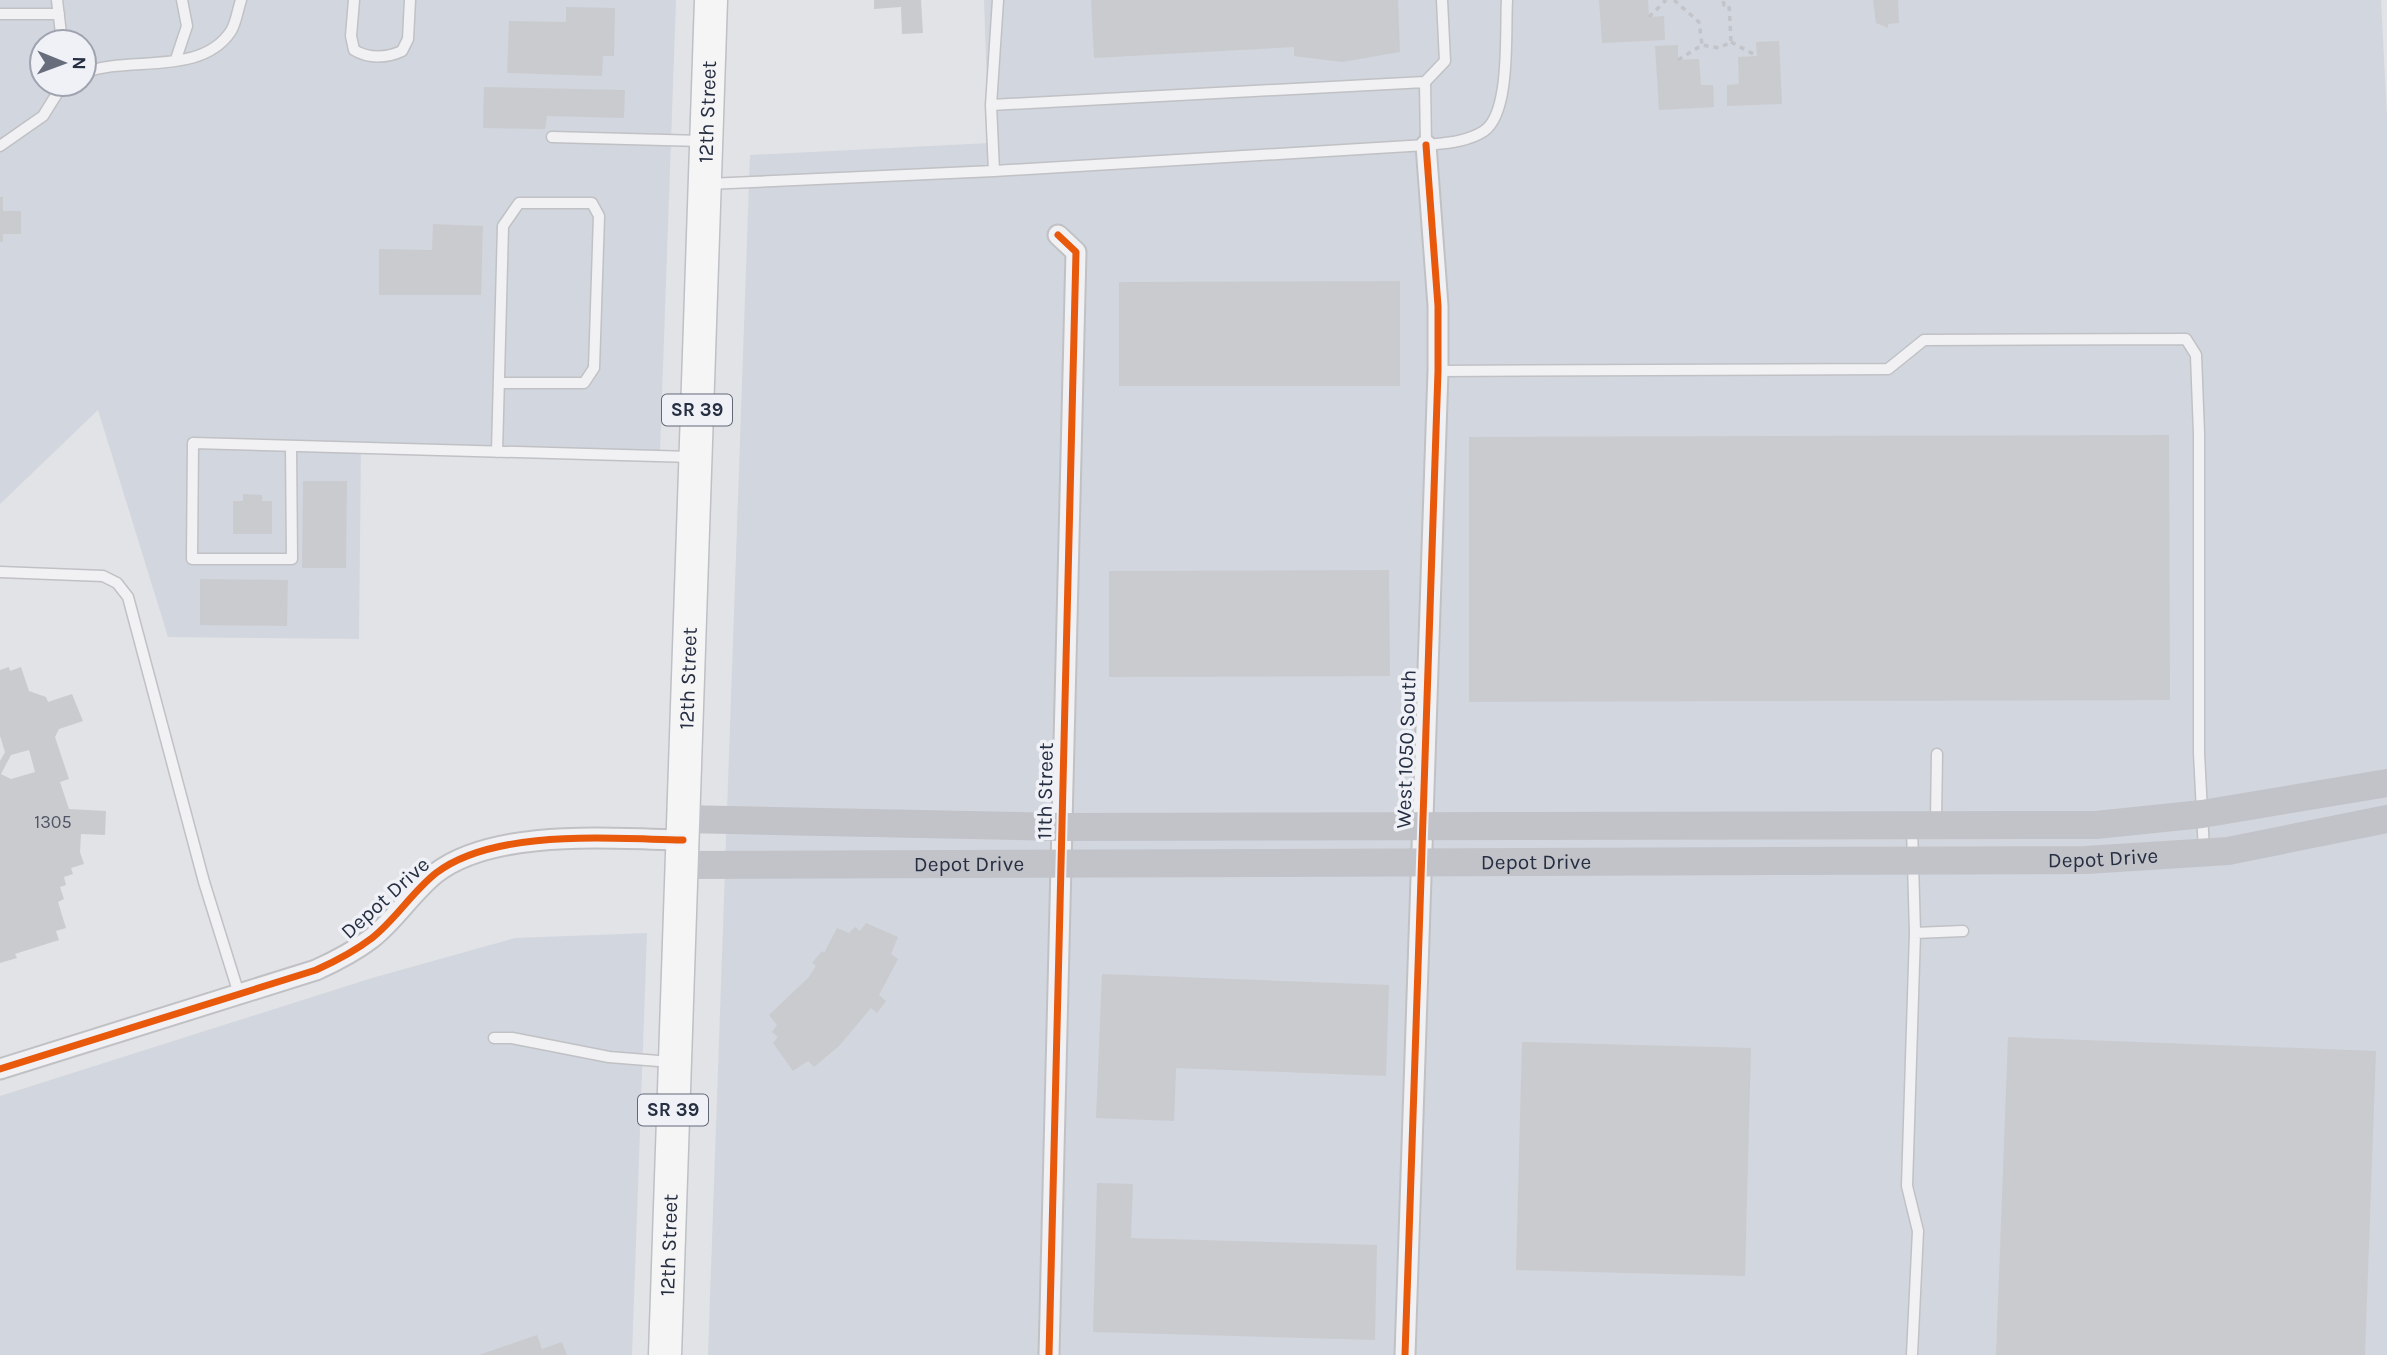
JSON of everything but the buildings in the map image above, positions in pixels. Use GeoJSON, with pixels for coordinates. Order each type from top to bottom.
{"type":"FeatureCollection","features":[{"type":"Feature","properties":{"kind":"main road","name":"12th Street"},"geometry":{"type":"LineString","coordinates":[[665,1355],[711,0]]}},
{"type":"Feature","properties":{"kind":"main road","name":"Depot Drive"},"geometry":{"type":"LineString","coordinates":[[682,841],[1061,827],[2096,825],[2202,814],[2387,783]]}},
{"type":"Feature","properties":{"kind":"main road","name":"Depot Drive"},"geometry":{"type":"LineString","coordinates":[[682,841],[1061,866],[2086,860],[2204,853],[2387,819]]}},
{"type":"Feature","properties":{"kind":"street","name":"West 1050 South"},"geometry":{"type":"LineString","coordinates":[[1405,1355],[1420,826],[1437,370],[1438,306],[1426,145]]}},
{"type":"Feature","properties":{"kind":"street","name":"11th Street"},"geometry":{"type":"LineString","coordinates":[[1049,1355],[1076,252],[1058,235]]}},
{"type":"Feature","properties":{"kind":"street","name":"Depot Drive"},"geometry":{"type":"LineString","coordinates":[[0,1069],[316,970],[344,957],[373,937],[418,887],[440,870],[471,856],[512,844],[553,839],[682,841]]}},
{"type":"Feature","properties":{"kind":"lane"},"geometry":{"type":"LineString","coordinates":[[57,0],[60,28]]}},
{"type":"Feature","properties":{"kind":"lane"},"geometry":{"type":"LineString","coordinates":[[176,59],[187,26],[182,0]]}},
{"type":"Feature","properties":{"kind":"lane"},"geometry":{"type":"LineString","coordinates":[[98,67],[204,54],[231,31],[241,0]]}},
{"type":"Feature","properties":{"kind":"lane"},"geometry":{"type":"LineString","coordinates":[[355,0],[351,36],[355,50],[363,56],[390,57],[402,51],[408,38],[410,0]]}},
{"type":"Feature","properties":{"kind":"lane"},"geometry":{"type":"LineString","coordinates":[[994,171],[991,105],[998,0]]}},
{"type":"Feature","properties":{"kind":"lane"},"geometry":{"type":"LineString","coordinates":[[991,105],[1425,82],[1445,61],[1442,0]]}},
{"type":"Feature","properties":{"kind":"lane"},"geometry":{"type":"LineString","coordinates":[[705,184],[994,171],[1426,145],[1465,140],[1487,129],[1501,106],[1507,0]]}},
{"type":"Feature","properties":{"kind":"lane"},"geometry":{"type":"LineString","coordinates":[[0,14],[59,14]]}},
{"type":"Feature","properties":{"kind":"lane"},"geometry":{"type":"LineString","coordinates":[[1425,82],[1426,145]]}},
{"type":"Feature","properties":{"kind":"lane"},"geometry":{"type":"LineString","coordinates":[[0,146],[43,116],[54,98]]}},
{"type":"Feature","properties":{"kind":"lane"},"geometry":{"type":"LineString","coordinates":[[552,136],[706,141]]}},
{"type":"Feature","properties":{"kind":"lane"},"geometry":{"type":"LineString","coordinates":[[497,452],[503,226],[519,203],[592,203],[599,216],[594,368],[583,383],[499,383]]}},
{"type":"Feature","properties":{"kind":"lane"},"geometry":{"type":"LineString","coordinates":[[1437,370],[1888,369],[1924,340],[2186,339],[2196,355],[2199,434],[2199,752],[2204,853]]}},
{"type":"Feature","properties":{"kind":"lane"},"geometry":{"type":"LineString","coordinates":[[291,446],[292,559],[192,559],[193,443],[696,457]]}},
{"type":"Feature","properties":{"kind":"lane"},"geometry":{"type":"LineString","coordinates":[[0,572],[103,576],[117,583],[128,597],[205,881],[239,994]]}},
{"type":"Feature","properties":{"kind":"lane"},"geometry":{"type":"LineString","coordinates":[[1912,1355],[1918,1231],[1907,1186],[1915,933],[1913,861],[1924,826],[1937,754]]}},
{"type":"Feature","properties":{"kind":"lane"},"geometry":{"type":"LineString","coordinates":[[1915,933],[1963,931]]}},
{"type":"Feature","properties":{"kind":"lane"},"geometry":{"type":"LineString","coordinates":[[494,1038],[512,1038],[609,1057],[675,1062]]}},
{"type":"Feature","properties":{"kind":"path"},"geometry":{"type":"LineString","coordinates":[[1648,17],[1666,0]]}},
{"type":"Feature","properties":{"kind":"path"},"geometry":{"type":"LineString","coordinates":[[1674,0],[1699,22],[1702,45]]}},
{"type":"Feature","properties":{"kind":"path"},"geometry":{"type":"LineString","coordinates":[[1723,0],[1724,5],[1729,5],[1731,42]]}},
{"type":"Feature","properties":{"kind":"path"},"geometry":{"type":"LineString","coordinates":[[1678,60],[1702,45],[1719,48],[1731,42]]}},
{"type":"Feature","properties":{"kind":"path"},"geometry":{"type":"LineString","coordinates":[[1731,42],[1757,56]]}},
{"type":"Feature","properties":{"kind":"shaded area"},"geometry":{"type":"Polygon","coordinates":[[[0,0],[676,0],[660,451],[361,443],[359,639],[168,637],[98,410],[0,504],[0,0]]]}},
{"type":"Feature","properties":{"kind":"shaded area"},"geometry":{"type":"Polygon","coordinates":[[[984,0],[2381,0],[2387,116],[2387,1355],[708,1355],[750,155],[989,143],[984,0]]]}},
{"type":"Feature","properties":{"kind":"shaded area"},"geometry":{"type":"Polygon","coordinates":[[[647,933],[632,1355],[0,1355],[0,1096],[372,978],[515,938],[647,933]]]}},
{"type":"Feature","properties":{"kind":"cycle path"},"geometry":{"type":"LineString","coordinates":[[1405,1355],[1438,371],[1438,306],[1426,145]]}},
{"type":"Feature","properties":{"kind":"cycle path"},"geometry":{"type":"LineString","coordinates":[[1049,1355],[1076,252],[1058,235]]}},
{"type":"Feature","properties":{"kind":"cycle path"},"geometry":{"type":"LineString","coordinates":[[0,1069],[316,970],[345,956],[372,938],[436,873],[461,859],[490,849],[555,839],[683,840]]}}]}
